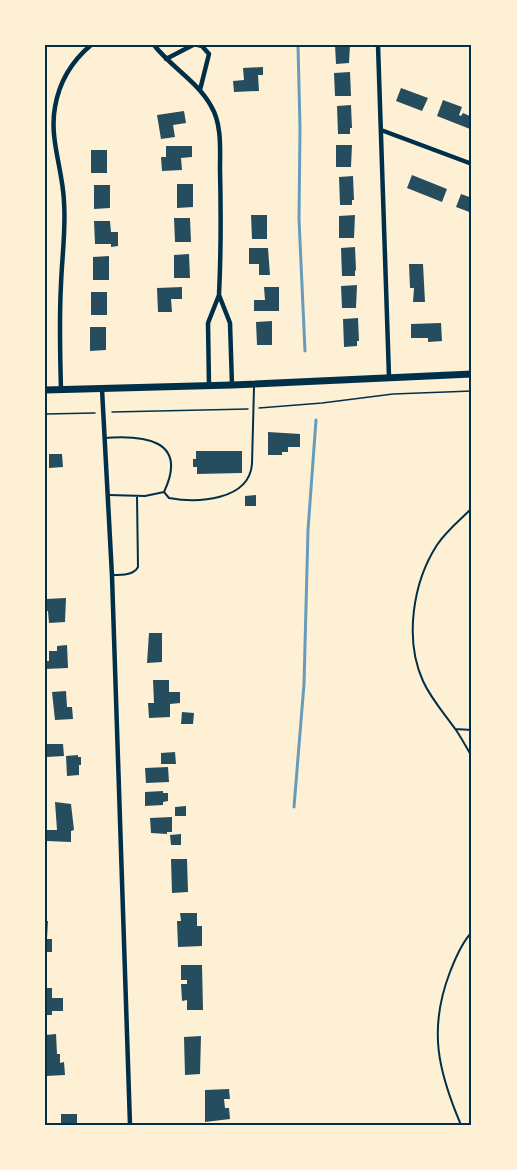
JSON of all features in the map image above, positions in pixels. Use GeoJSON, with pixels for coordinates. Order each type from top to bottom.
{"type":"FeatureCollection","features":[{"type":"Feature","properties":{"kind":"main road"},"geometry":{"type":"LineString","coordinates":[[45,390],[209,386],[472,374]]}},
{"type":"Feature","properties":{"kind":"street"},"geometry":{"type":"LineString","coordinates":[[61,390],[59,323],[65,204],[54,138],[53,117],[59,92],[66,76],[75,61],[91,45]]}},
{"type":"Feature","properties":{"kind":"street"},"geometry":{"type":"LineString","coordinates":[[154,45],[165,59],[200,90],[214,111],[219,134],[222,223],[219,294],[208,323],[209,386]]}},
{"type":"Feature","properties":{"kind":"street"},"geometry":{"type":"LineString","coordinates":[[165,59],[196,45],[202,46],[209,54],[200,90]]}},
{"type":"Feature","properties":{"kind":"street"},"geometry":{"type":"LineString","coordinates":[[378,45],[389,377]]}},
{"type":"Feature","properties":{"kind":"street"},"geometry":{"type":"LineString","coordinates":[[381,130],[472,164]]}},
{"type":"Feature","properties":{"kind":"street"},"geometry":{"type":"LineString","coordinates":[[219,294],[230,323],[232,385]]}},
{"type":"Feature","properties":{"kind":"street"},"geometry":{"type":"LineString","coordinates":[[102,389],[112,576],[130,1125]]}},
{"type":"Feature","properties":{"kind":"lane"},"geometry":{"type":"LineString","coordinates":[[164,492],[169,498],[198,500],[232,492],[248,480],[252,472],[254,384]]}},
{"type":"Feature","properties":{"kind":"lane"},"geometry":{"type":"LineString","coordinates":[[104,438],[124,436],[151,439],[164,447],[169,455],[170,464],[169,482],[164,492]]}},
{"type":"Feature","properties":{"kind":"lane"},"geometry":{"type":"LineString","coordinates":[[108,495],[137,496],[164,492]]}},
{"type":"Feature","properties":{"kind":"lane"},"geometry":{"type":"LineString","coordinates":[[112,576],[136,571],[138,567],[137,496]]}},
{"type":"Feature","properties":{"kind":"lane"},"geometry":{"type":"LineString","coordinates":[[472,508],[453,525],[438,544],[423,571],[412,624],[415,651],[422,678],[442,714],[455,729],[472,757]]}},
{"type":"Feature","properties":{"kind":"lane"},"geometry":{"type":"LineString","coordinates":[[455,729],[472,730]]}},
{"type":"Feature","properties":{"kind":"lane"},"geometry":{"type":"LineString","coordinates":[[461,1125],[441,1074],[438,1045],[439,1012],[445,985],[455,959],[472,932]]}},
{"type":"Feature","properties":{"kind":"building"},"geometry":{"type":"Polygon","coordinates":[[[335,45],[350,45],[349,63],[336,64],[335,45]]]}},
{"type":"Feature","properties":{"kind":"building"},"geometry":{"type":"Polygon","coordinates":[[[263,67],[263,75],[258,75],[259,91],[234,92],[233,81],[244,80],[243,68],[263,67]]]}},
{"type":"Feature","properties":{"kind":"building"},"geometry":{"type":"Polygon","coordinates":[[[350,72],[351,96],[335,96],[334,73],[350,72]]]}},
{"type":"Feature","properties":{"kind":"building"},"geometry":{"type":"Polygon","coordinates":[[[401,88],[428,98],[422,111],[396,101],[401,88]]]}},
{"type":"Feature","properties":{"kind":"building"},"geometry":{"type":"Polygon","coordinates":[[[443,100],[462,107],[459,115],[463,113],[472,117],[470,129],[437,116],[443,100]]]}},
{"type":"Feature","properties":{"kind":"building"},"geometry":{"type":"Polygon","coordinates":[[[351,105],[350,134],[338,134],[337,106],[351,105]]]}},
{"type":"Feature","properties":{"kind":"building"},"geometry":{"type":"Polygon","coordinates":[[[184,111],[186,123],[173,125],[175,137],[161,139],[157,115],[184,111]]]}},
{"type":"Feature","properties":{"kind":"building"},"geometry":{"type":"Polygon","coordinates":[[[336,145],[352,145],[351,167],[336,167],[336,145]]]}},
{"type":"Feature","properties":{"kind":"building"},"geometry":{"type":"Polygon","coordinates":[[[166,146],[192,146],[192,157],[181,158],[182,170],[162,171],[161,157],[166,157],[166,146]]]}},
{"type":"Feature","properties":{"kind":"building"},"geometry":{"type":"Polygon","coordinates":[[[91,150],[107,150],[107,173],[91,173],[91,150]]]}},
{"type":"Feature","properties":{"kind":"building"},"geometry":{"type":"Polygon","coordinates":[[[412,175],[447,189],[442,202],[407,188],[412,175]]]}},
{"type":"Feature","properties":{"kind":"building"},"geometry":{"type":"Polygon","coordinates":[[[353,176],[354,200],[352,200],[352,205],[340,205],[339,177],[353,176]]]}},
{"type":"Feature","properties":{"kind":"building"},"geometry":{"type":"Polygon","coordinates":[[[177,184],[193,184],[193,207],[177,208],[177,184]]]}},
{"type":"Feature","properties":{"kind":"building"},"geometry":{"type":"Polygon","coordinates":[[[94,185],[110,185],[110,208],[94,209],[94,185]]]}},
{"type":"Feature","properties":{"kind":"building"},"geometry":{"type":"Polygon","coordinates":[[[461,194],[472,198],[472,213],[456,207],[461,194]]]}},
{"type":"Feature","properties":{"kind":"building"},"geometry":{"type":"Polygon","coordinates":[[[251,215],[267,215],[267,239],[252,239],[251,215]]]}},
{"type":"Feature","properties":{"kind":"building"},"geometry":{"type":"Polygon","coordinates":[[[355,215],[354,238],[339,238],[339,216],[355,215]]]}},
{"type":"Feature","properties":{"kind":"building"},"geometry":{"type":"Polygon","coordinates":[[[174,218],[190,218],[191,242],[175,242],[174,218]]]}},
{"type":"Feature","properties":{"kind":"building"},"geometry":{"type":"Polygon","coordinates":[[[94,221],[110,221],[111,232],[118,232],[118,246],[95,244],[94,221]]]}},
{"type":"Feature","properties":{"kind":"building"},"geometry":{"type":"Polygon","coordinates":[[[355,247],[355,276],[342,276],[341,248],[355,247]]]}},
{"type":"Feature","properties":{"kind":"building"},"geometry":{"type":"Polygon","coordinates":[[[249,248],[268,248],[270,275],[259,275],[259,264],[249,264],[249,248]]]}},
{"type":"Feature","properties":{"kind":"building"},"geometry":{"type":"Polygon","coordinates":[[[189,254],[190,278],[174,278],[174,255],[189,254]]]}},
{"type":"Feature","properties":{"kind":"building"},"geometry":{"type":"Polygon","coordinates":[[[109,256],[109,280],[93,280],[93,257],[109,256]]]}},
{"type":"Feature","properties":{"kind":"building"},"geometry":{"type":"Polygon","coordinates":[[[409,264],[423,264],[425,302],[413,302],[414,288],[410,288],[409,264]]]}},
{"type":"Feature","properties":{"kind":"building"},"geometry":{"type":"Polygon","coordinates":[[[357,285],[356,308],[342,308],[341,286],[357,285]]]}},
{"type":"Feature","properties":{"kind":"building"},"geometry":{"type":"Polygon","coordinates":[[[182,287],[182,299],[171,299],[172,312],[158,312],[157,288],[182,287]]]}},
{"type":"Feature","properties":{"kind":"building"},"geometry":{"type":"Polygon","coordinates":[[[264,287],[279,287],[279,311],[254,311],[254,300],[265,300],[264,287]]]}},
{"type":"Feature","properties":{"kind":"building"},"geometry":{"type":"Polygon","coordinates":[[[91,292],[107,292],[107,315],[91,315],[91,292]]]}},
{"type":"Feature","properties":{"kind":"building"},"geometry":{"type":"Polygon","coordinates":[[[358,318],[359,341],[357,341],[357,346],[344,347],[343,319],[358,318]]]}},
{"type":"Feature","properties":{"kind":"building"},"geometry":{"type":"Polygon","coordinates":[[[272,321],[272,345],[257,345],[256,322],[272,321]]]}},
{"type":"Feature","properties":{"kind":"building"},"geometry":{"type":"Polygon","coordinates":[[[441,323],[442,341],[428,342],[428,338],[411,338],[411,324],[441,323]]]}},
{"type":"Feature","properties":{"kind":"building"},"geometry":{"type":"Polygon","coordinates":[[[90,327],[106,327],[106,350],[90,351],[90,327]]]}},
{"type":"Feature","properties":{"kind":"building"},"geometry":{"type":"Polygon","coordinates":[[[268,432],[300,434],[300,447],[288,447],[288,452],[282,452],[282,455],[268,455],[268,432]]]}},
{"type":"Feature","properties":{"kind":"building"},"geometry":{"type":"Polygon","coordinates":[[[196,451],[242,451],[242,473],[197,474],[197,467],[193,467],[196,451]]]}},
{"type":"Feature","properties":{"kind":"building"},"geometry":{"type":"Polygon","coordinates":[[[49,454],[62,454],[63,467],[49,468],[49,454]]]}},
{"type":"Feature","properties":{"kind":"building"},"geometry":{"type":"Polygon","coordinates":[[[256,495],[256,506],[245,506],[245,496],[256,495]]]}},
{"type":"Feature","properties":{"kind":"building"},"geometry":{"type":"Polygon","coordinates":[[[66,598],[65,622],[49,623],[48,611],[45,611],[45,599],[66,598]]]}},
{"type":"Feature","properties":{"kind":"building"},"geometry":{"type":"Polygon","coordinates":[[[149,633],[162,633],[162,662],[147,663],[149,633]]]}},
{"type":"Feature","properties":{"kind":"building"},"geometry":{"type":"Polygon","coordinates":[[[67,645],[68,668],[45,669],[45,661],[49,661],[49,651],[57,651],[57,646],[67,645]]]}},
{"type":"Feature","properties":{"kind":"building"},"geometry":{"type":"Polygon","coordinates":[[[153,680],[169,680],[169,692],[180,692],[180,703],[170,704],[170,717],[149,718],[148,703],[154,703],[153,680]]]}},
{"type":"Feature","properties":{"kind":"building"},"geometry":{"type":"Polygon","coordinates":[[[66,691],[67,707],[72,707],[73,719],[55,720],[52,692],[66,691]]]}},
{"type":"Feature","properties":{"kind":"building"},"geometry":{"type":"Polygon","coordinates":[[[182,712],[194,713],[193,724],[181,724],[182,712]]]}},
{"type":"Feature","properties":{"kind":"building"},"geometry":{"type":"Polygon","coordinates":[[[46,744],[63,744],[64,756],[47,757],[46,744]]]}},
{"type":"Feature","properties":{"kind":"building"},"geometry":{"type":"Polygon","coordinates":[[[175,752],[176,764],[161,764],[161,753],[175,752]]]}},
{"type":"Feature","properties":{"kind":"building"},"geometry":{"type":"Polygon","coordinates":[[[66,756],[81,757],[79,775],[67,776],[66,756]]]}},
{"type":"Feature","properties":{"kind":"building"},"geometry":{"type":"Polygon","coordinates":[[[168,767],[169,782],[146,783],[145,768],[168,767]]]}},
{"type":"Feature","properties":{"kind":"building"},"geometry":{"type":"Polygon","coordinates":[[[163,791],[163,793],[168,793],[168,801],[163,802],[163,805],[145,806],[145,792],[163,791]]]}},
{"type":"Feature","properties":{"kind":"building"},"geometry":{"type":"Polygon","coordinates":[[[55,802],[71,804],[74,830],[71,831],[71,842],[46,841],[46,830],[57,830],[55,802]]]}},
{"type":"Feature","properties":{"kind":"building"},"geometry":{"type":"Polygon","coordinates":[[[186,806],[186,816],[175,816],[175,807],[186,806]]]}},
{"type":"Feature","properties":{"kind":"building"},"geometry":{"type":"Polygon","coordinates":[[[172,817],[172,832],[151,833],[150,818],[172,817]]]}},
{"type":"Feature","properties":{"kind":"building"},"geometry":{"type":"Polygon","coordinates":[[[181,834],[181,845],[171,845],[170,835],[181,834]]]}},
{"type":"Feature","properties":{"kind":"building"},"geometry":{"type":"Polygon","coordinates":[[[171,859],[187,859],[188,892],[172,893],[171,859]]]}},
{"type":"Feature","properties":{"kind":"building"},"geometry":{"type":"Polygon","coordinates":[[[180,913],[197,913],[197,926],[202,926],[202,946],[178,947],[177,921],[181,921],[180,913]]]}},
{"type":"Feature","properties":{"kind":"building"},"geometry":{"type":"Polygon","coordinates":[[[45,921],[48,921],[47,939],[52,939],[52,952],[45,952],[45,921]]]}},
{"type":"Feature","properties":{"kind":"building"},"geometry":{"type":"Polygon","coordinates":[[[181,965],[202,965],[203,1010],[187,1010],[187,1000],[182,1001],[181,984],[187,984],[187,980],[181,980],[181,965]]]}},
{"type":"Feature","properties":{"kind":"building"},"geometry":{"type":"Polygon","coordinates":[[[45,988],[52,988],[52,998],[63,998],[63,1011],[52,1011],[52,1015],[45,1015],[45,988]]]}},
{"type":"Feature","properties":{"kind":"building"},"geometry":{"type":"Polygon","coordinates":[[[56,1034],[57,1054],[60,1054],[60,1063],[64,1062],[65,1075],[46,1076],[45,1035],[56,1034]]]}},
{"type":"Feature","properties":{"kind":"building"},"geometry":{"type":"Polygon","coordinates":[[[201,1036],[200,1074],[185,1075],[184,1037],[201,1036]]]}},
{"type":"Feature","properties":{"kind":"building"},"geometry":{"type":"Polygon","coordinates":[[[229,1089],[230,1099],[224,1099],[225,1108],[229,1108],[230,1119],[205,1122],[205,1090],[229,1089]]]}},
{"type":"Feature","properties":{"kind":"building"},"geometry":{"type":"Polygon","coordinates":[[[61,1114],[77,1114],[77,1125],[61,1125],[61,1114]]]}},
{"type":"Feature","properties":{"kind":"waterway"},"geometry":{"type":"LineString","coordinates":[[298,45],[299,219],[305,351]]}},
{"type":"Feature","properties":{"kind":"waterway"},"geometry":{"type":"LineString","coordinates":[[294,807],[304,684],[308,530],[316,420]]}}]}
